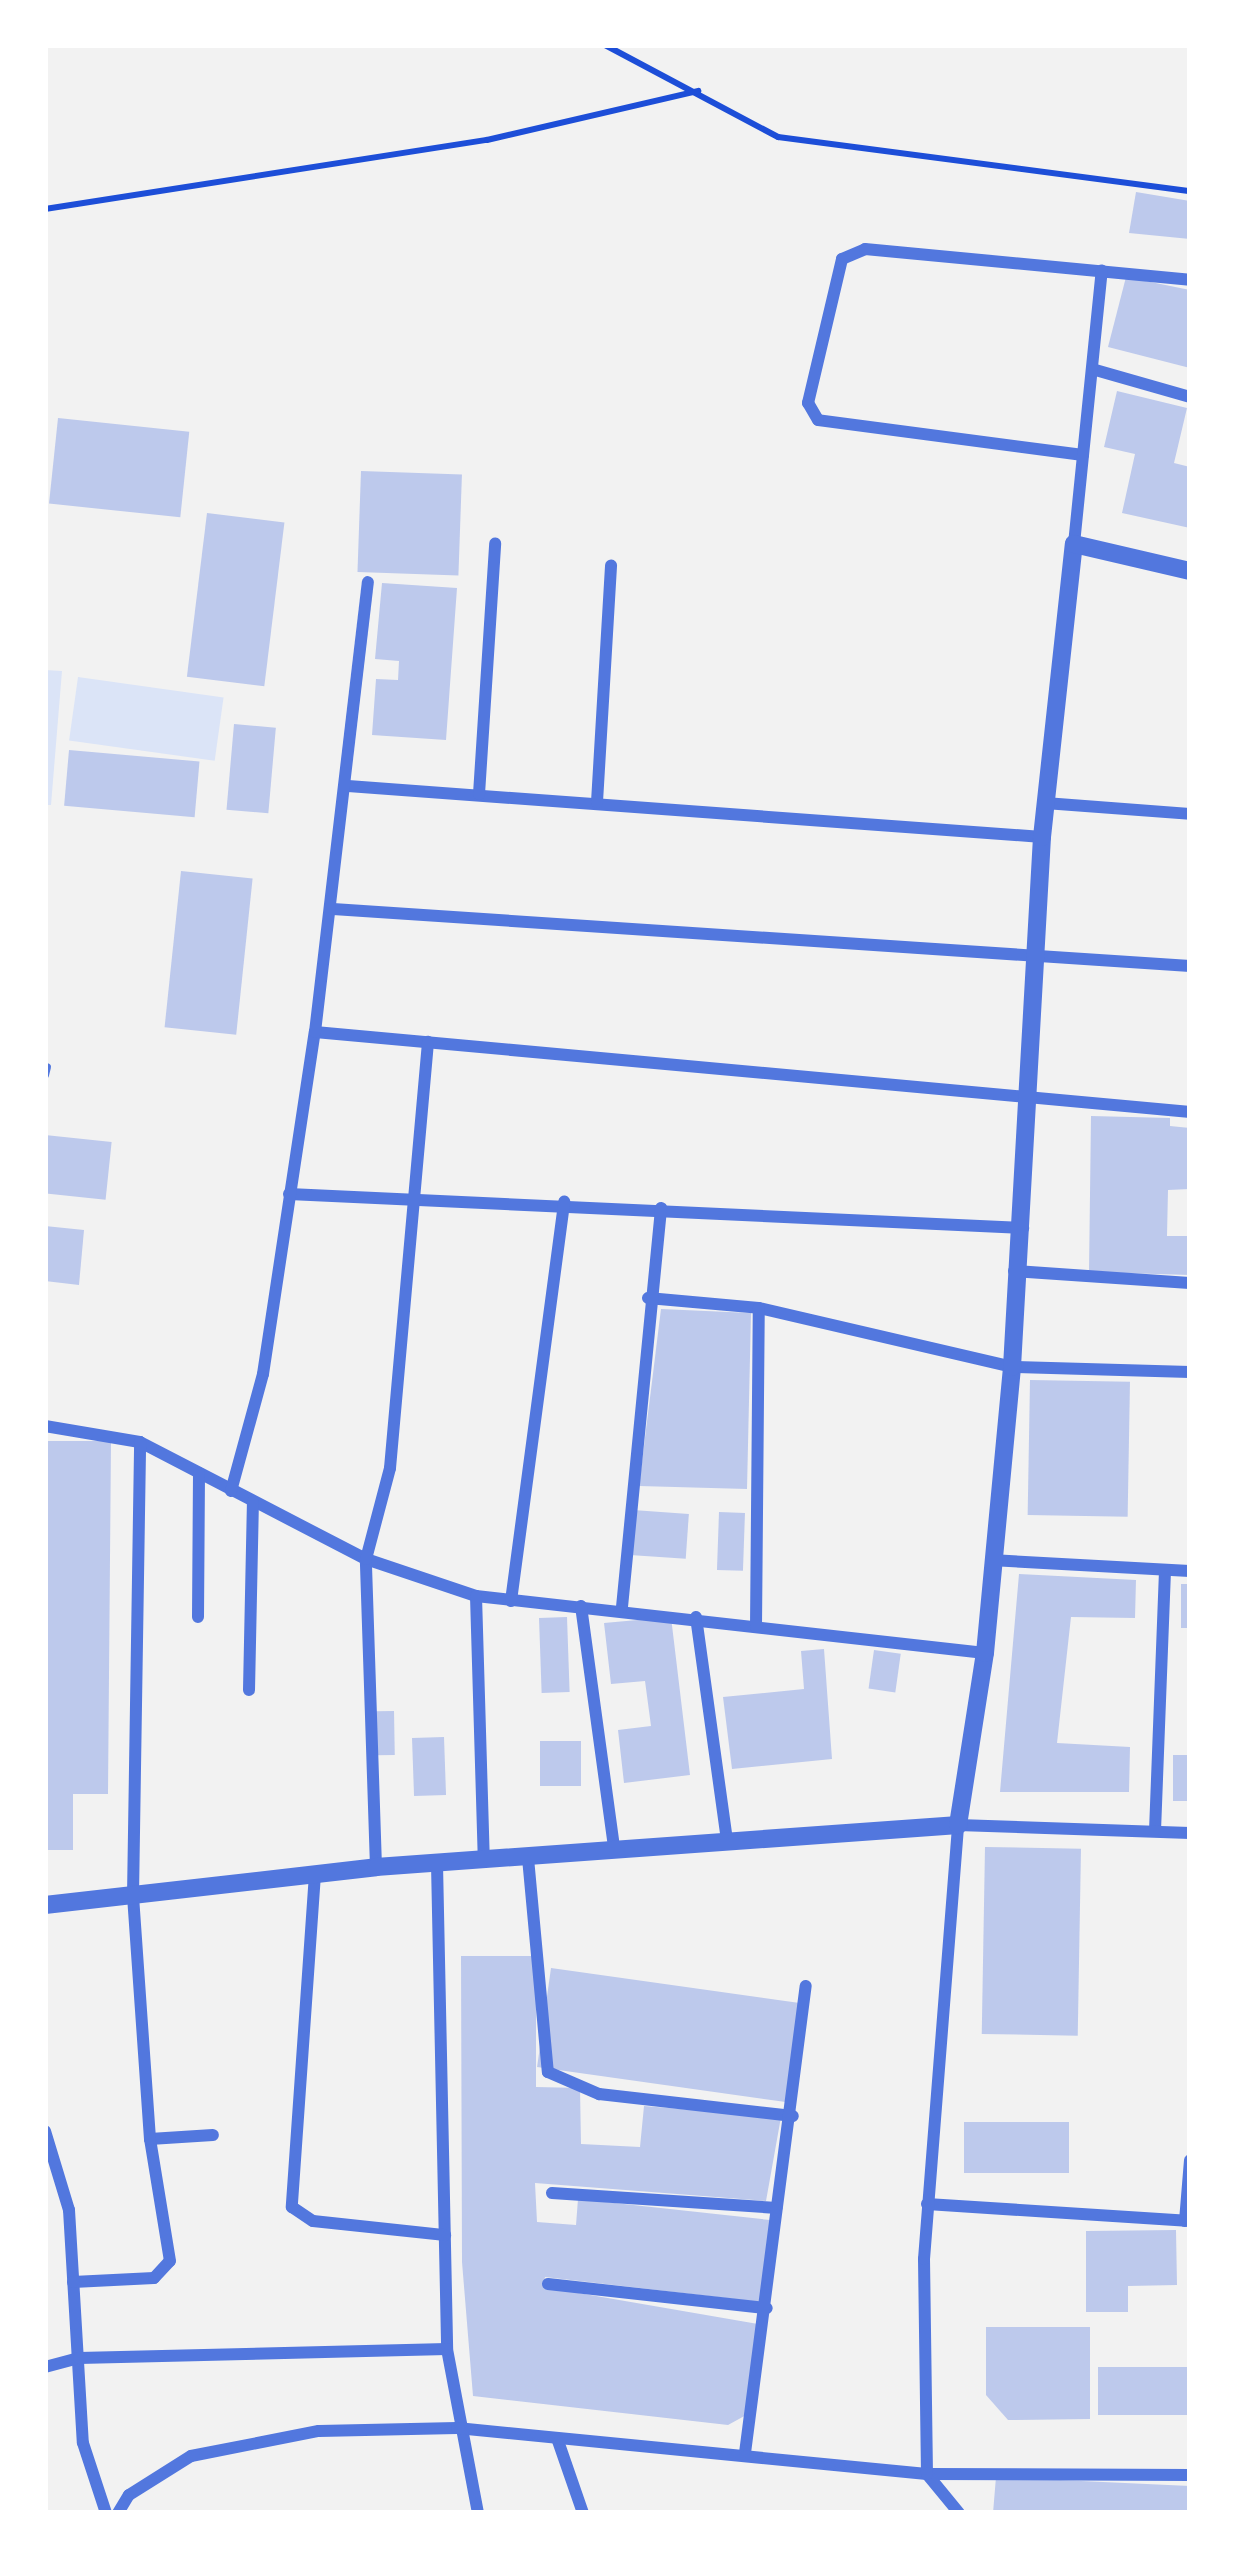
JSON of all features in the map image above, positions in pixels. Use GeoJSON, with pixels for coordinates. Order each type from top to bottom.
{"type":"FeatureCollection","features":[{"type":"Feature","properties":{"kind":"street"},"geometry":{"type":"LineString","coordinates":[[1083,454],[827,423],[808,403],[842,259],[852,251],[1190,280]]}},
{"type":"Feature","properties":{"kind":"street"},"geometry":{"type":"LineString","coordinates":[[958,2513],[927,2474],[927,2204],[958,1825],[985,1653],[990,1560],[1012,1367],[1014,1271],[1024,1228],[1042,837],[1102,270]]}},
{"type":"Feature","properties":{"kind":"street"},"geometry":{"type":"LineString","coordinates":[[1092,369],[1190,397]]}},
{"type":"Feature","properties":{"kind":"street"},"geometry":{"type":"LineString","coordinates":[[479,794],[495,544]]}},
{"type":"Feature","properties":{"kind":"street"},"geometry":{"type":"LineString","coordinates":[[1074,544],[1190,571]]}},
{"type":"Feature","properties":{"kind":"street"},"geometry":{"type":"LineString","coordinates":[[597,802],[611,565]]}},
{"type":"Feature","properties":{"kind":"street"},"geometry":{"type":"LineString","coordinates":[[231,1491],[259,1393],[315,1033],[348,786],[368,582]]}},
{"type":"Feature","properties":{"kind":"street"},"geometry":{"type":"LineString","coordinates":[[348,786],[1042,837]]}},
{"type":"Feature","properties":{"kind":"street"},"geometry":{"type":"LineString","coordinates":[[1046,803],[1190,814]]}},
{"type":"Feature","properties":{"kind":"street"},"geometry":{"type":"LineString","coordinates":[[333,909],[1190,966]]}},
{"type":"Feature","properties":{"kind":"street"},"geometry":{"type":"LineString","coordinates":[[315,1033],[709,1063],[1031,1100],[1190,1112]]}},
{"type":"Feature","properties":{"kind":"street"},"geometry":{"type":"LineString","coordinates":[[376,1867],[366,1559],[390,1468],[428,1042]]}},
{"type":"Feature","properties":{"kind":"street"},"geometry":{"type":"LineString","coordinates":[[289,1194],[416,1202],[565,1202],[1024,1228]]}},
{"type":"Feature","properties":{"kind":"street"},"geometry":{"type":"LineString","coordinates":[[511,1600],[565,1202]]}},
{"type":"Feature","properties":{"kind":"street"},"geometry":{"type":"LineString","coordinates":[[622,1607],[648,1298],[661,1208]]}},
{"type":"Feature","properties":{"kind":"street"},"geometry":{"type":"LineString","coordinates":[[1014,1271],[1190,1283]]}},
{"type":"Feature","properties":{"kind":"street"},"geometry":{"type":"LineString","coordinates":[[648,1298],[759,1308],[1012,1367],[1190,1372]]}},
{"type":"Feature","properties":{"kind":"street"},"geometry":{"type":"LineString","coordinates":[[756,1627],[759,1308]]}},
{"type":"Feature","properties":{"kind":"street"},"geometry":{"type":"LineString","coordinates":[[45,1426],[140,1442],[366,1559],[476,1597],[622,1607],[985,1653]]}},
{"type":"Feature","properties":{"kind":"street"},"geometry":{"type":"LineString","coordinates":[[73,2282],[154,2278],[167,2270],[150,2139],[133,1895],[140,1442]]}},
{"type":"Feature","properties":{"kind":"street"},"geometry":{"type":"LineString","coordinates":[[198,1617],[199,1473]]}},
{"type":"Feature","properties":{"kind":"street"},"geometry":{"type":"LineString","coordinates":[[249,1690],[253,1502]]}},
{"type":"Feature","properties":{"kind":"street"},"geometry":{"type":"LineString","coordinates":[[990,1560],[1190,1571]]}},
{"type":"Feature","properties":{"kind":"street"},"geometry":{"type":"LineString","coordinates":[[1156,1831],[1165,1570]]}},
{"type":"Feature","properties":{"kind":"street"},"geometry":{"type":"LineString","coordinates":[[476,1597],[484,1862]]}},
{"type":"Feature","properties":{"kind":"street"},"geometry":{"type":"LineString","coordinates":[[580,1606],[614,1848]]}},
{"type":"Feature","properties":{"kind":"street"},"geometry":{"type":"LineString","coordinates":[[696,1617],[727,1839]]}},
{"type":"Feature","properties":{"kind":"street"},"geometry":{"type":"LineString","coordinates":[[45,1905],[376,1867],[484,1862],[727,1839],[958,1825],[1190,1833]]}},
{"type":"Feature","properties":{"kind":"street"},"geometry":{"type":"LineString","coordinates":[[528,1858],[548,2072],[598,2094],[793,2116]]}},
{"type":"Feature","properties":{"kind":"street"},"geometry":{"type":"LineString","coordinates":[[437,1864],[447,2349],[458,2428],[478,2513]]}},
{"type":"Feature","properties":{"kind":"street"},"geometry":{"type":"LineString","coordinates":[[315,1874],[292,2207],[313,2221],[445,2235]]}},
{"type":"Feature","properties":{"kind":"street"},"geometry":{"type":"LineString","coordinates":[[746,2453],[776,2208],[793,2116],[806,1986]]}},
{"type":"Feature","properties":{"kind":"street"},"geometry":{"type":"LineString","coordinates":[[45,2131],[69,2210],[83,2443],[106,2513]]}},
{"type":"Feature","properties":{"kind":"street"},"geometry":{"type":"LineString","coordinates":[[150,2139],[213,2135]]}},
{"type":"Feature","properties":{"kind":"street"},"geometry":{"type":"LineString","coordinates":[[927,2204],[1188,2221],[1190,2160]]}},
{"type":"Feature","properties":{"kind":"street"},"geometry":{"type":"LineString","coordinates":[[552,2194],[776,2208]]}},
{"type":"Feature","properties":{"kind":"street"},"geometry":{"type":"LineString","coordinates":[[548,2284],[767,2308]]}},
{"type":"Feature","properties":{"kind":"street"},"geometry":{"type":"LineString","coordinates":[[45,2366],[79,2358],[447,2349]]}},
{"type":"Feature","properties":{"kind":"street"},"geometry":{"type":"LineString","coordinates":[[118,2513],[154,2479],[191,2456],[319,2431],[458,2428],[927,2474],[1190,2475]]}},
{"type":"Feature","properties":{"kind":"street"},"geometry":{"type":"LineString","coordinates":[[557,2438],[583,2513]]}},
{"type":"Feature","properties":{"kind":"path"},"geometry":{"type":"LineString","coordinates":[[604,45],[778,137],[1190,191]]}},
{"type":"Feature","properties":{"kind":"path"},"geometry":{"type":"LineString","coordinates":[[45,209],[487,140],[698,91]]}},
{"type":"Feature","properties":{"kind":"shaded area"},"geometry":{"type":"Polygon","coordinates":[[[45,670],[62,671],[51,805],[45,805],[45,670]]]}},
{"type":"Feature","properties":{"kind":"shaded area"},"geometry":{"type":"Polygon","coordinates":[[[78,677],[224,697],[215,761],[69,740],[78,677]]]}},
{"type":"Feature","properties":{"kind":"building"},"geometry":{"type":"Polygon","coordinates":[[[1136,192],[1190,201],[1190,239],[1129,233],[1136,192]]]}},
{"type":"Feature","properties":{"kind":"building"},"geometry":{"type":"Polygon","coordinates":[[[1126,277],[1190,290],[1190,368],[1108,347],[1126,277]]]}},
{"type":"Feature","properties":{"kind":"building"},"geometry":{"type":"Polygon","coordinates":[[[1117,391],[1187,408],[1174,463],[1190,467],[1190,528],[1122,513],[1135,454],[1104,447],[1117,391]]]}},
{"type":"Feature","properties":{"kind":"building"},"geometry":{"type":"Polygon","coordinates":[[[58,418],[189,432],[180,517],[49,504],[58,418]]]}},
{"type":"Feature","properties":{"kind":"building"},"geometry":{"type":"Polygon","coordinates":[[[361,471],[462,475],[458,575],[357,572],[361,471]]]}},
{"type":"Feature","properties":{"kind":"building"},"geometry":{"type":"Polygon","coordinates":[[[207,513],[284,523],[264,686],[187,677],[207,513]]]}},
{"type":"Feature","properties":{"kind":"building"},"geometry":{"type":"Polygon","coordinates":[[[382,583],[457,588],[446,740],[372,735],[376,679],[398,680],[399,661],[375,659],[382,583]]]}},
{"type":"Feature","properties":{"kind":"building"},"geometry":{"type":"Polygon","coordinates":[[[234,724],[276,728],[268,813],[227,810],[234,724]]]}},
{"type":"Feature","properties":{"kind":"building"},"geometry":{"type":"Polygon","coordinates":[[[69,750],[200,761],[195,817],[64,806],[69,750]]]}},
{"type":"Feature","properties":{"kind":"building"},"geometry":{"type":"Polygon","coordinates":[[[181,871],[253,879],[236,1035],[165,1027],[181,871]]]}},
{"type":"Feature","properties":{"kind":"building"},"geometry":{"type":"Polygon","coordinates":[[[1091,1116],[1170,1118],[1170,1126],[1190,1128],[1190,1189],[1168,1190],[1167,1236],[1190,1236],[1190,1275],[1089,1272],[1091,1116]]]}},
{"type":"Feature","properties":{"kind":"building"},"geometry":{"type":"Polygon","coordinates":[[[45,1135],[112,1142],[106,1200],[45,1193],[45,1135]]]}},
{"type":"Feature","properties":{"kind":"building"},"geometry":{"type":"Polygon","coordinates":[[[45,1226],[84,1230],[79,1285],[45,1281],[45,1226]]]}},
{"type":"Feature","properties":{"kind":"building"},"geometry":{"type":"Polygon","coordinates":[[[661,1309],[751,1313],[747,1489],[639,1486],[661,1309]]]}},
{"type":"Feature","properties":{"kind":"building"},"geometry":{"type":"Polygon","coordinates":[[[1030,1380],[1130,1382],[1128,1517],[1028,1515],[1030,1380]]]}},
{"type":"Feature","properties":{"kind":"building"},"geometry":{"type":"Polygon","coordinates":[[[45,1441],[111,1441],[108,1794],[73,1794],[73,1850],[45,1850],[45,1441]]]}},
{"type":"Feature","properties":{"kind":"building"},"geometry":{"type":"Polygon","coordinates":[[[633,1510],[689,1514],[686,1559],[630,1555],[633,1510]]]}},
{"type":"Feature","properties":{"kind":"building"},"geometry":{"type":"Polygon","coordinates":[[[719,1512],[745,1513],[743,1571],[717,1570],[719,1512]]]}},
{"type":"Feature","properties":{"kind":"building"},"geometry":{"type":"Polygon","coordinates":[[[1019,1574],[1136,1580],[1135,1618],[1071,1617],[1057,1743],[1130,1747],[1129,1792],[1000,1792],[1019,1574]]]}},
{"type":"Feature","properties":{"kind":"building"},"geometry":{"type":"Polygon","coordinates":[[[1181,1584],[1190,1584],[1190,1628],[1181,1628],[1181,1584]]]}},
{"type":"Feature","properties":{"kind":"building"},"geometry":{"type":"Polygon","coordinates":[[[567,1617],[570,1692],[542,1693],[539,1618],[567,1617]]]}},
{"type":"Feature","properties":{"kind":"building"},"geometry":{"type":"Polygon","coordinates":[[[671,1617],[690,1775],[624,1783],[618,1730],[651,1726],[645,1681],[611,1684],[604,1623],[671,1617]]]}},
{"type":"Feature","properties":{"kind":"building"},"geometry":{"type":"Polygon","coordinates":[[[824,1649],[832,1759],[732,1769],[723,1697],[804,1689],[801,1651],[824,1649]]]}},
{"type":"Feature","properties":{"kind":"building"},"geometry":{"type":"Polygon","coordinates":[[[874,1650],[901,1654],[895,1692],[869,1689],[874,1650]]]}},
{"type":"Feature","properties":{"kind":"building"},"geometry":{"type":"Polygon","coordinates":[[[376,1711],[394,1711],[395,1755],[377,1755],[376,1711]]]}},
{"type":"Feature","properties":{"kind":"building"},"geometry":{"type":"Polygon","coordinates":[[[444,1737],[446,1795],[414,1796],[412,1738],[444,1737]]]}},
{"type":"Feature","properties":{"kind":"building"},"geometry":{"type":"Polygon","coordinates":[[[540,1741],[581,1741],[581,1786],[540,1786],[540,1741]]]}},
{"type":"Feature","properties":{"kind":"building"},"geometry":{"type":"Polygon","coordinates":[[[1173,1755],[1190,1755],[1190,1801],[1173,1801],[1173,1755]]]}},
{"type":"Feature","properties":{"kind":"building"},"geometry":{"type":"Polygon","coordinates":[[[985,1847],[1081,1849],[1078,2036],[982,2034],[985,1847]]]}},
{"type":"Feature","properties":{"kind":"building"},"geometry":{"type":"Polygon","coordinates":[[[461,1956],[536,1956],[536,2087],[580,2088],[581,2144],[640,2147],[644,2106],[781,2117],[766,2201],[535,2183],[537,2222],[576,2225],[578,2199],[770,2220],[760,2302],[545,2277],[544,2287],[758,2324],[748,2414],[728,2425],[473,2396],[462,2262],[461,1956]]]}},
{"type":"Feature","properties":{"kind":"building"},"geometry":{"type":"Polygon","coordinates":[[[551,1968],[800,2003],[786,2102],[537,2067],[551,1968]]]}},
{"type":"Feature","properties":{"kind":"building"},"geometry":{"type":"Polygon","coordinates":[[[964,2122],[1069,2122],[1069,2173],[964,2173],[964,2122]]]}},
{"type":"Feature","properties":{"kind":"building"},"geometry":{"type":"Polygon","coordinates":[[[1176,2230],[1177,2285],[1128,2286],[1128,2312],[1086,2312],[1086,2231],[1176,2230]]]}},
{"type":"Feature","properties":{"kind":"building"},"geometry":{"type":"Polygon","coordinates":[[[986,2327],[1090,2327],[1090,2419],[1008,2420],[986,2395],[986,2327]]]}},
{"type":"Feature","properties":{"kind":"building"},"geometry":{"type":"Polygon","coordinates":[[[1098,2367],[1190,2367],[1190,2415],[1098,2415],[1098,2367]]]}},
{"type":"Feature","properties":{"kind":"building"},"geometry":{"type":"Polygon","coordinates":[[[996,2477],[1190,2486],[1190,2513],[993,2513],[996,2477]]]}}]}
